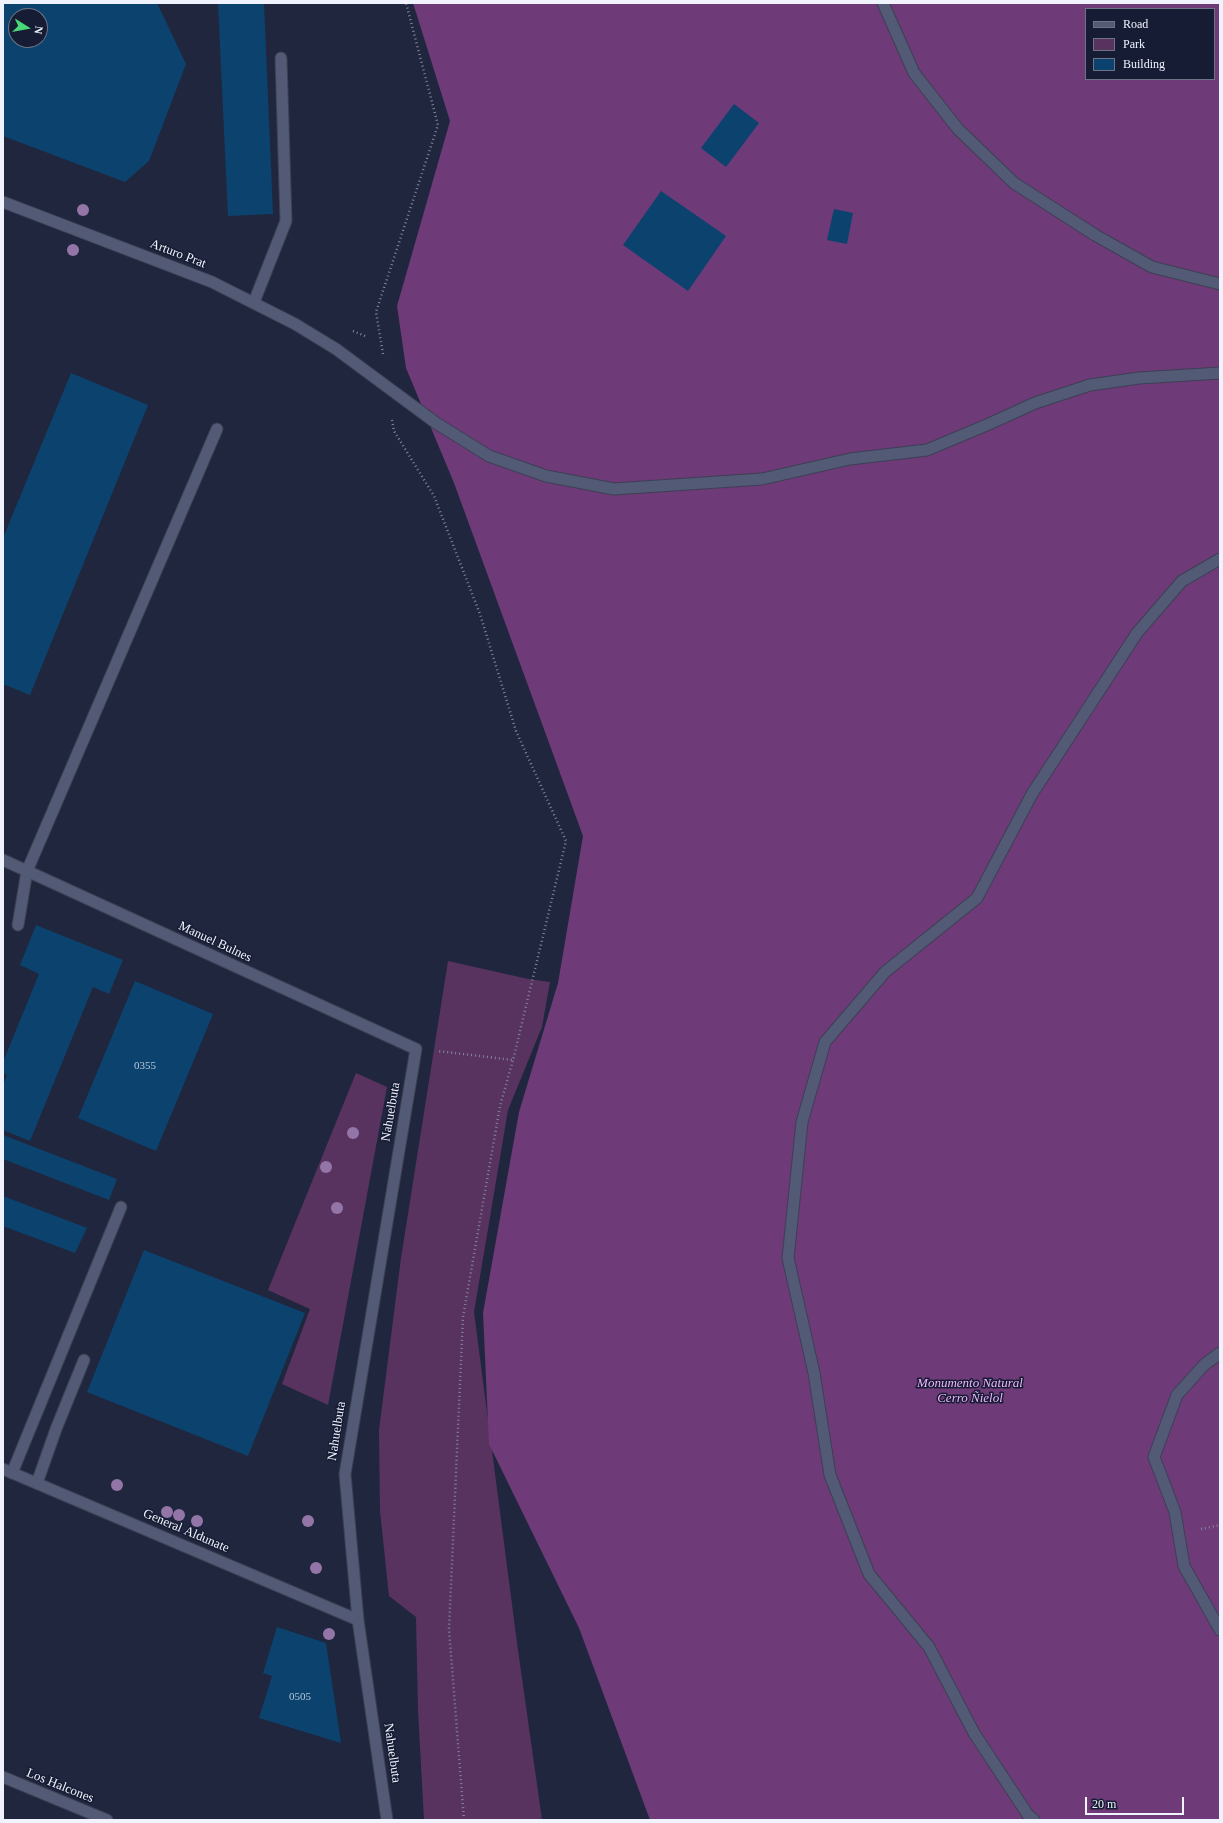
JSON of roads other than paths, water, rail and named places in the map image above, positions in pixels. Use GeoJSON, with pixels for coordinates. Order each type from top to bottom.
{"type":"FeatureCollection","features":[{"type":"Feature","properties":{"kind":"street"},"geometry":{"type":"LineString","coordinates":[[883,3],[914,73],[958,129],[1014,183],[1095,235],[1152,267],[1220,284]]}},
{"type":"Feature","properties":{"kind":"street"},"geometry":{"type":"LineString","coordinates":[[254,302],[286,221],[281,58]]}},
{"type":"Feature","properties":{"kind":"street","name":"Arturo Prat"},"geometry":{"type":"LineString","coordinates":[[3,202],[212,282],[254,302],[295,324],[336,349],[436,423],[489,456],[546,476],[614,489],[762,479],[850,459],[927,450],[1035,403],[1090,385],[1139,378],[1220,373]]}},
{"type":"Feature","properties":{"kind":"street"},"geometry":{"type":"LineString","coordinates":[[18,925],[27,871],[217,429]]}},
{"type":"Feature","properties":{"kind":"street"},"geometry":{"type":"LineString","coordinates":[[1034,1820],[1028,1814],[974,1733],[929,1647],[869,1574],[830,1475],[814,1373],[788,1258],[802,1122],[825,1042],[885,972],[977,898],[1032,794],[1137,633],[1182,581],[1220,559]]}},
{"type":"Feature","properties":{"kind":"street","name":"Manuel Bulnes"},"geometry":{"type":"LineString","coordinates":[[3,860],[416,1049]]}},
{"type":"Feature","properties":{"kind":"street","name":"Nahuelbuta"},"geometry":{"type":"LineString","coordinates":[[387,1820],[358,1620],[345,1474],[416,1049]]}},
{"type":"Feature","properties":{"kind":"street"},"geometry":{"type":"LineString","coordinates":[[7,1471],[121,1207]]}},
{"type":"Feature","properties":{"kind":"street"},"geometry":{"type":"LineString","coordinates":[[1220,1353],[1204,1365],[1177,1395],[1154,1456],[1175,1512],[1184,1566],[1220,1630]]}},
{"type":"Feature","properties":{"kind":"street"},"geometry":{"type":"LineString","coordinates":[[37,1483],[56,1429],[84,1360]]}},
{"type":"Feature","properties":{"kind":"street","name":"General Aldunate"},"geometry":{"type":"LineString","coordinates":[[7,1471],[358,1620]]}},
{"type":"Feature","properties":{"kind":"street","name":"Los Halcones"},"geometry":{"type":"LineString","coordinates":[[3,1777],[107,1820]]}},
{"type":"Feature","properties":{"kind":"park label","name":"Monumento Natural Cerro Ñielol"},"geometry":{"type":"Point","coordinates":[970,1392]}}]}
